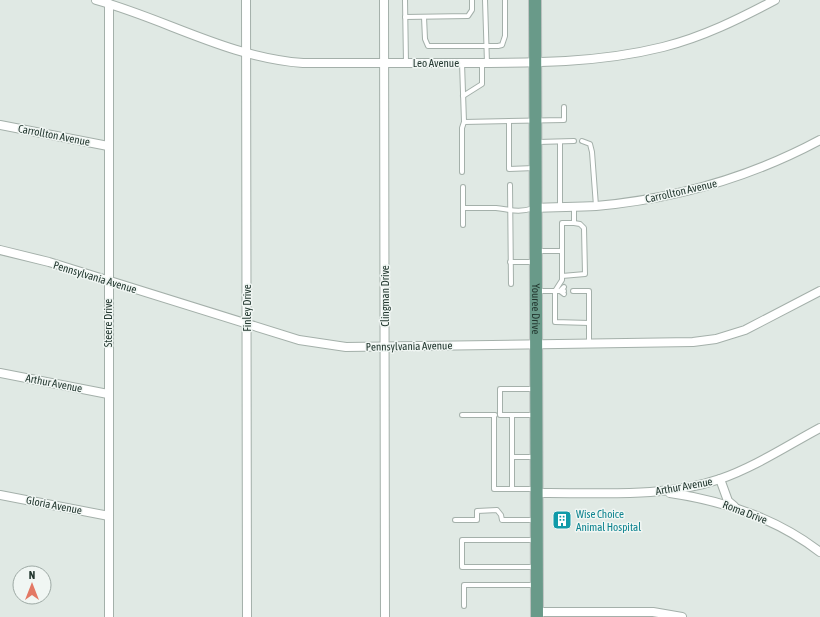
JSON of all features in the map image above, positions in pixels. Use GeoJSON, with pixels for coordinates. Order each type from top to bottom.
{"type":"FeatureCollection","features":[{"type":"Feature","properties":{"kind":"main road","name":"Youree Drive"},"geometry":{"type":"LineString","coordinates":[[535,0],[537,615]]}},
{"type":"Feature","properties":{"kind":"street","name":"Leo Avenue"},"geometry":{"type":"LineString","coordinates":[[96,0],[246,54],[279,61],[303,63],[484,63],[594,60],[663,47],[708,32],[775,0]]}},
{"type":"Feature","properties":{"kind":"street","name":"Finley Drive"},"geometry":{"type":"LineString","coordinates":[[246,0],[247,617]]}},
{"type":"Feature","properties":{"kind":"street","name":"Clingman Drive"},"geometry":{"type":"LineString","coordinates":[[384,0],[385,617]]}},
{"type":"Feature","properties":{"kind":"street","name":"Steere Drive"},"geometry":{"type":"LineString","coordinates":[[109,4],[109,617]]}},
{"type":"Feature","properties":{"kind":"street","name":"Carrollton Avenue"},"geometry":{"type":"LineString","coordinates":[[0,125],[108,146]]}},
{"type":"Feature","properties":{"kind":"street","name":"Carrollton Avenue"},"geometry":{"type":"LineString","coordinates":[[535,208],[596,206],[661,197],[713,184],[760,168],[820,140]]}},
{"type":"Feature","properties":{"kind":"street","name":"Pennsylvania Avenue"},"geometry":{"type":"LineString","coordinates":[[0,250],[49,262],[310,343],[346,347],[680,343],[716,339],[736,334],[754,326],[820,291]]}},
{"type":"Feature","properties":{"kind":"street","name":"Arthur Avenue"},"geometry":{"type":"LineString","coordinates":[[0,372],[108,394]]}},
{"type":"Feature","properties":{"kind":"street","name":"Arthur Avenue"},"geometry":{"type":"LineString","coordinates":[[536,491],[662,492],[692,487],[720,479],[743,469],[820,428]]}},
{"type":"Feature","properties":{"kind":"street"},"geometry":{"type":"LineString","coordinates":[[720,479],[728,501],[738,508]]}},
{"type":"Feature","properties":{"kind":"street","name":"Roma Drive"},"geometry":{"type":"LineString","coordinates":[[662,492],[693,496],[738,508],[787,530],[820,552]]}},
{"type":"Feature","properties":{"kind":"street","name":"Gloria Avenue"},"geometry":{"type":"LineString","coordinates":[[0,495],[109,516]]}},
{"type":"Feature","properties":{"kind":"street"},"geometry":{"type":"LineString","coordinates":[[537,615],[653,612],[682,617]]}},
{"type":"Feature","properties":{"kind":"lane"},"geometry":{"type":"LineString","coordinates":[[405,0],[406,63]]}},
{"type":"Feature","properties":{"kind":"lane"},"geometry":{"type":"LineString","coordinates":[[405,17],[468,16],[472,10],[472,0]]}},
{"type":"Feature","properties":{"kind":"lane"},"geometry":{"type":"LineString","coordinates":[[463,96],[482,84],[486,46],[485,0]]}},
{"type":"Feature","properties":{"kind":"lane"},"geometry":{"type":"LineString","coordinates":[[424,17],[425,39],[428,46],[498,46],[504,41],[505,0]]}},
{"type":"Feature","properties":{"kind":"lane"},"geometry":{"type":"LineString","coordinates":[[462,63],[464,122],[462,128],[462,172]]}},
{"type":"Feature","properties":{"kind":"lane"},"geometry":{"type":"LineString","coordinates":[[464,122],[564,120],[564,107]]}},
{"type":"Feature","properties":{"kind":"lane"},"geometry":{"type":"LineString","coordinates":[[508,121],[509,169],[535,168]]}},
{"type":"Feature","properties":{"kind":"lane"},"geometry":{"type":"LineString","coordinates":[[535,142],[567,142],[574,139]]}},
{"type":"Feature","properties":{"kind":"lane"},"geometry":{"type":"LineString","coordinates":[[584,140],[590,144],[592,152],[596,206]]}},
{"type":"Feature","properties":{"kind":"lane"},"geometry":{"type":"LineString","coordinates":[[560,142],[560,207]]}},
{"type":"Feature","properties":{"kind":"lane"},"geometry":{"type":"LineString","coordinates":[[510,185],[510,284]]}},
{"type":"Feature","properties":{"kind":"lane"},"geometry":{"type":"LineString","coordinates":[[463,187],[463,225]]}},
{"type":"Feature","properties":{"kind":"lane"},"geometry":{"type":"LineString","coordinates":[[574,207],[574,223]]}},
{"type":"Feature","properties":{"kind":"lane"},"geometry":{"type":"LineString","coordinates":[[463,208],[522,212],[535,208]]}},
{"type":"Feature","properties":{"kind":"lane"},"geometry":{"type":"LineString","coordinates":[[562,276],[585,274],[584,228],[580,224],[562,223],[562,251],[562,276],[562,280],[555,322],[589,322]]}},
{"type":"Feature","properties":{"kind":"lane"},"geometry":{"type":"LineString","coordinates":[[510,262],[562,251]]}},
{"type":"Feature","properties":{"kind":"lane"},"geometry":{"type":"LineString","coordinates":[[535,291],[561,291]]}},
{"type":"Feature","properties":{"kind":"lane"},"geometry":{"type":"LineString","coordinates":[[574,291],[589,291],[589,344]]}},
{"type":"Feature","properties":{"kind":"lane"},"geometry":{"type":"LineString","coordinates":[[500,414],[500,389],[536,389]]}},
{"type":"Feature","properties":{"kind":"lane"},"geometry":{"type":"LineString","coordinates":[[462,415],[536,415]]}},
{"type":"Feature","properties":{"kind":"lane"},"geometry":{"type":"LineString","coordinates":[[494,415],[494,489],[536,491]]}},
{"type":"Feature","properties":{"kind":"lane"},"geometry":{"type":"LineString","coordinates":[[512,415],[512,489]]}},
{"type":"Feature","properties":{"kind":"lane"},"geometry":{"type":"LineString","coordinates":[[512,457],[536,457]]}},
{"type":"Feature","properties":{"kind":"lane"},"geometry":{"type":"LineString","coordinates":[[455,520],[477,520],[477,510],[497,510],[501,515],[502,520],[536,520]]}},
{"type":"Feature","properties":{"kind":"lane"},"geometry":{"type":"LineString","coordinates":[[536,540],[462,540],[462,567],[537,567]]}},
{"type":"Feature","properties":{"kind":"lane"},"geometry":{"type":"LineString","coordinates":[[464,606],[464,585],[537,585]]}},
{"type":"Feature","properties":{"kind":"place","name":"Wise Choice Animal Hospital"},"geometry":{"type":"Point","coordinates":[562,520]}}]}
